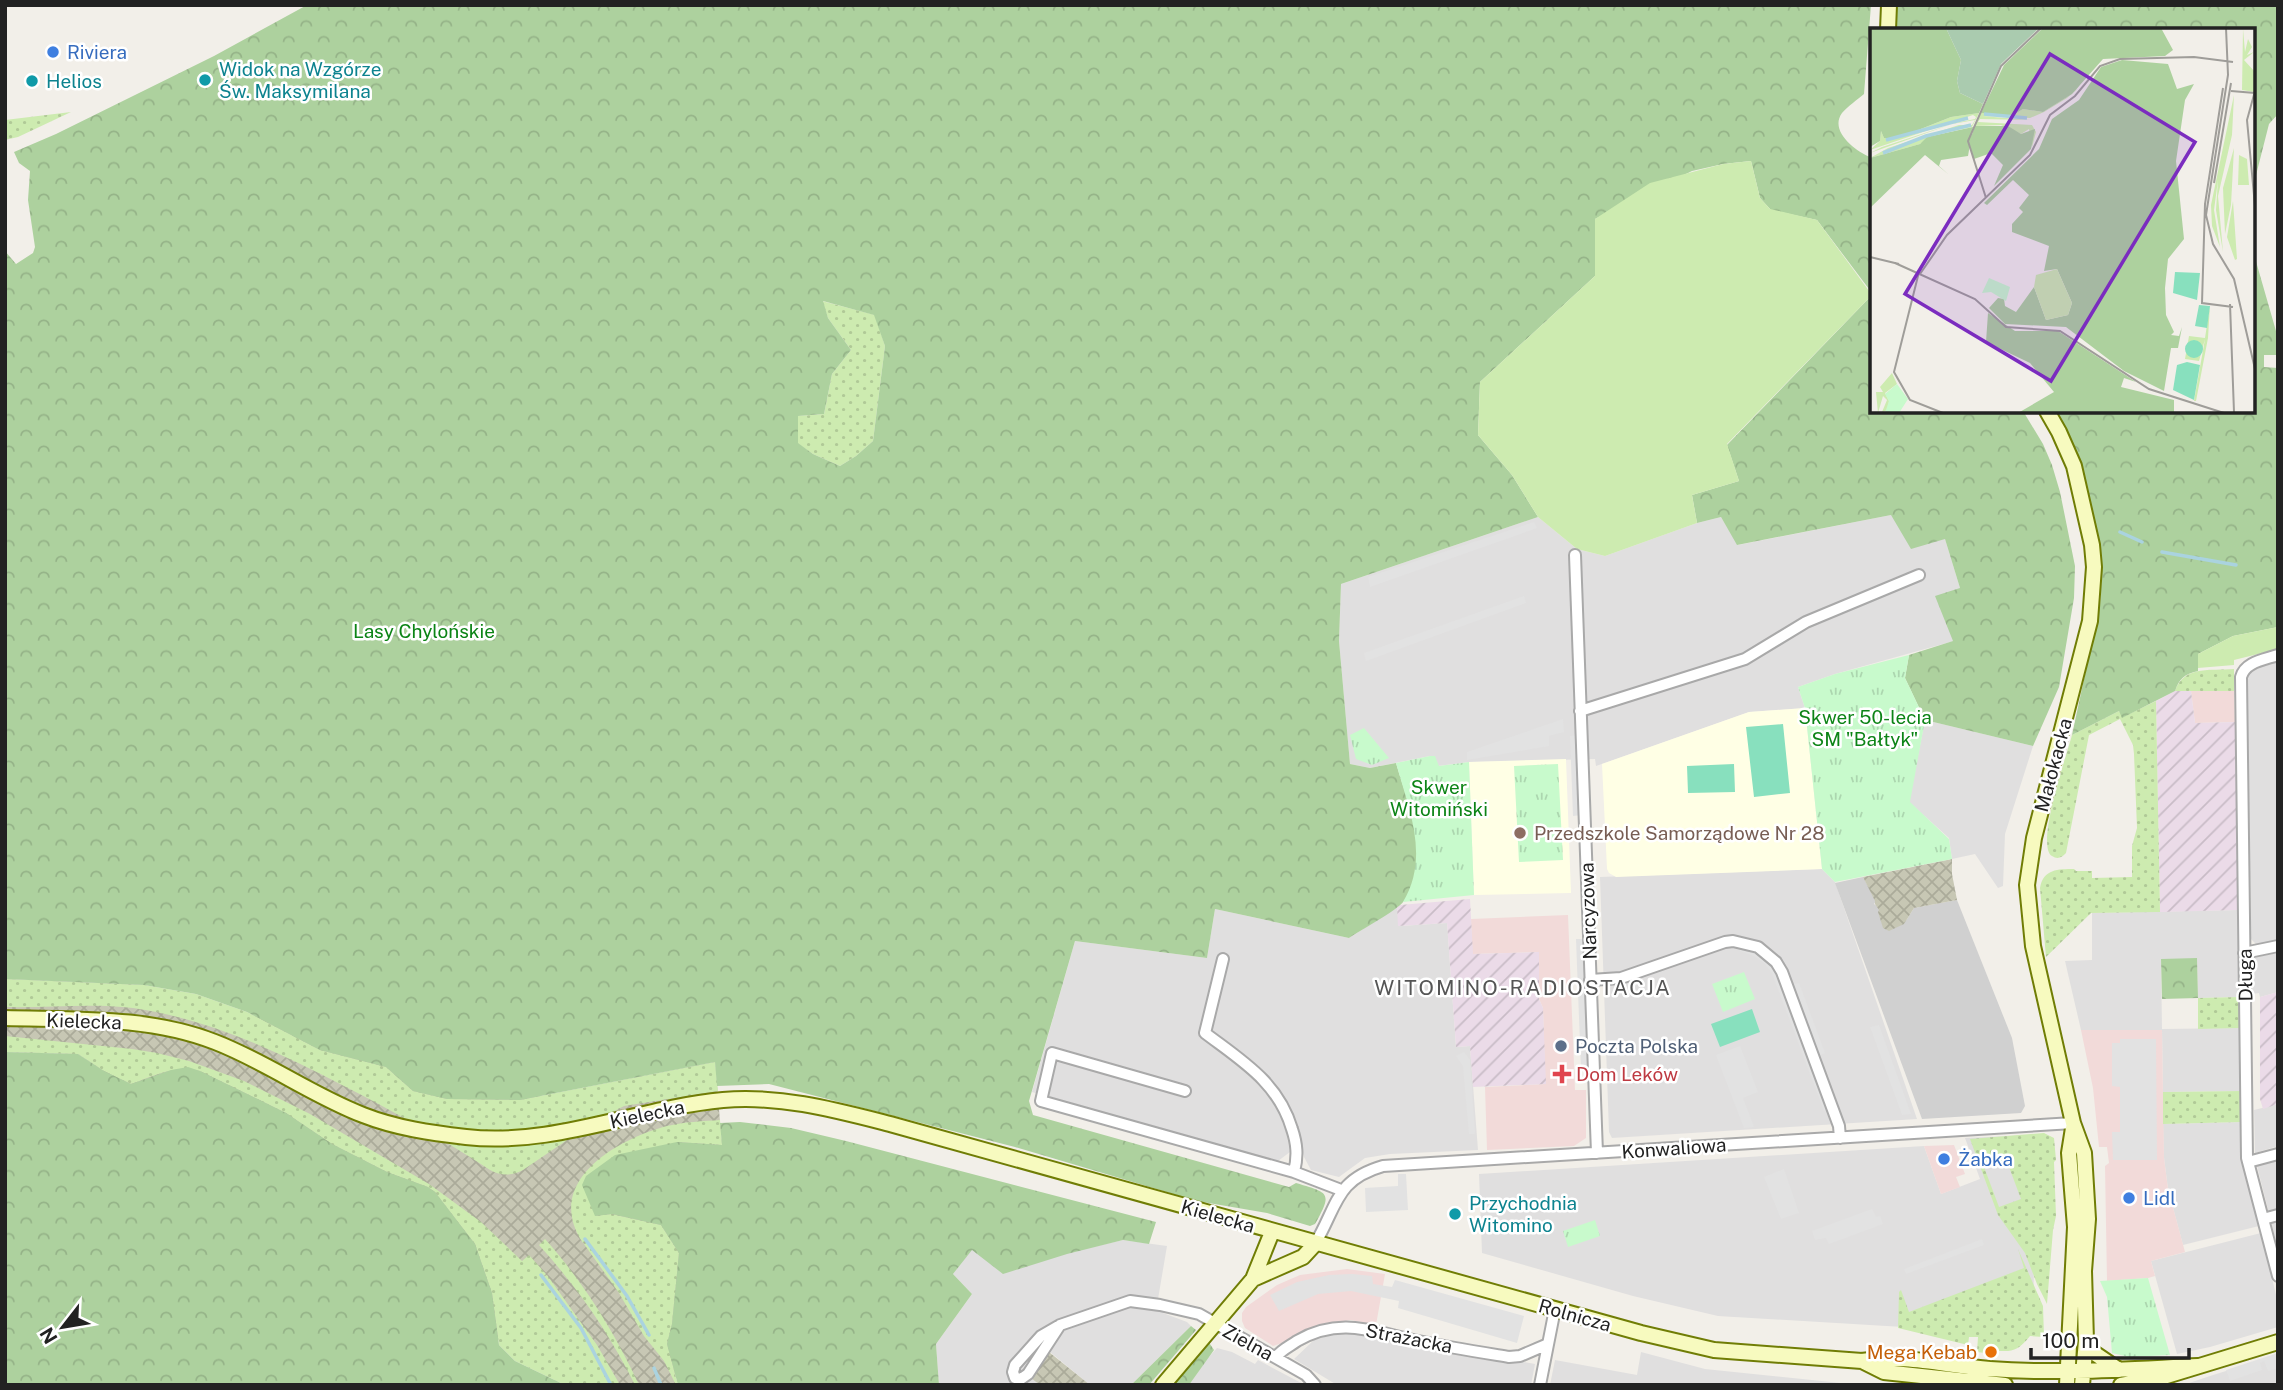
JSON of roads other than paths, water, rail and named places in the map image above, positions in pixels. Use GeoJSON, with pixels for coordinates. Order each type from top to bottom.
{"type":"FeatureCollection","features":[{"type":"Feature","properties":{"kind":"main road"},"geometry":{"type":"LineString","coordinates":[[1888,28],[1889,5]]}},
{"type":"Feature","properties":{"kind":"main road","name":"Małokacka"},"geometry":{"type":"LineString","coordinates":[[2048,413],[2074,466],[2092,545],[2094,567],[2090,621],[2034,838],[2027,885],[2033,946],[2073,1123],[2084,1153],[2088,1219],[2084,1271],[2086,1341],[2083,1378]]}},
{"type":"Feature","properties":{"kind":"main road","name":"Kielecka"},"geometry":{"type":"LineString","coordinates":[[5,1018],[132,1023],[187,1033],[239,1052],[362,1115],[396,1126],[469,1138],[512,1138],[554,1133],[725,1100],[759,1099],[813,1105],[890,1124],[1294,1238]]}},
{"type":"Feature","properties":{"kind":"main road","name":"Małokacka"},"geometry":{"type":"LineString","coordinates":[[2066,1378],[2075,1227],[2070,1153],[2073,1123]]}},
{"type":"Feature","properties":{"kind":"main road"},"geometry":{"type":"LineString","coordinates":[[1163,1385],[1253,1279],[1272,1231]]}},
{"type":"Feature","properties":{"kind":"main road","name":"Rolnicza"},"geometry":{"type":"LineString","coordinates":[[1294,1238],[1704,1349],[1862,1361],[1883,1358],[2066,1378],[2120,1378],[2198,1366],[2278,1342]]}},
{"type":"Feature","properties":{"kind":"main road"},"geometry":{"type":"LineString","coordinates":[[1253,1279],[1303,1257],[1315,1244]]}},
{"type":"Feature","properties":{"kind":"main road"},"geometry":{"type":"LineString","coordinates":[[2086,1341],[2094,1353],[2120,1378]]}},
{"type":"Feature","properties":{"kind":"main road","name":"Rolnicza"},"geometry":{"type":"LineString","coordinates":[[1862,1361],[1884,1372],[2006,1385]]}},
{"type":"Feature","properties":{"kind":"street","name":"Narcyzowa"},"geometry":{"type":"LineString","coordinates":[[1575,555],[1597,1153]]}},
{"type":"Feature","properties":{"kind":"street"},"geometry":{"type":"LineString","coordinates":[[1580,711],[1745,659],[1806,622],[1919,575]]}},
{"type":"Feature","properties":{"kind":"street","name":"Długa"},"geometry":{"type":"LineString","coordinates":[[2278,656],[2249,665],[2243,670],[2241,677],[2248,1163],[2278,1276]]}},
{"type":"Feature","properties":{"kind":"street"},"geometry":{"type":"LineString","coordinates":[[1590,980],[1621,978],[1725,942],[1746,943],[1758,947],[1776,962],[1782,972],[1839,1126],[1840,1138]]}},
{"type":"Feature","properties":{"kind":"street"},"geometry":{"type":"LineString","coordinates":[[2244,953],[2278,946]]}},
{"type":"Feature","properties":{"kind":"street"},"geometry":{"type":"LineString","coordinates":[[1223,959],[1205,1033],[1257,1073],[1281,1100],[1298,1151],[1294,1172]]}},
{"type":"Feature","properties":{"kind":"street"},"geometry":{"type":"LineString","coordinates":[[1185,1091],[1052,1053],[1041,1101],[1294,1172],[1341,1190],[1315,1244]]}},
{"type":"Feature","properties":{"kind":"street","name":"Konwaliowa"},"geometry":{"type":"LineString","coordinates":[[1341,1190],[1366,1171],[1383,1166],[2073,1123]]}},
{"type":"Feature","properties":{"kind":"street"},"geometry":{"type":"LineString","coordinates":[[2248,1163],[2278,1154]]}},
{"type":"Feature","properties":{"kind":"street"},"geometry":{"type":"LineString","coordinates":[[2263,1219],[2278,1215]]}},
{"type":"Feature","properties":{"kind":"street","name":"Zielna"},"geometry":{"type":"LineString","coordinates":[[1060,1325],[1028,1374],[1021,1379],[1015,1378],[1015,1365],[1041,1336],[1060,1325],[1130,1301],[1199,1314],[1306,1375],[1315,1385]]}},
{"type":"Feature","properties":{"kind":"street"},"geometry":{"type":"LineString","coordinates":[[1541,1385],[1555,1309]]}},
{"type":"Feature","properties":{"kind":"street","name":"Strażacka"},"geometry":{"type":"LineString","coordinates":[[1276,1357],[1300,1340],[1328,1328],[1350,1327],[1509,1357],[1520,1356],[1548,1344]]}},
{"type":"Feature","properties":{"kind":"waterway"},"geometry":{"type":"LineString","coordinates":[[2120,532],[2142,542]]}},
{"type":"Feature","properties":{"kind":"waterway"},"geometry":{"type":"LineString","coordinates":[[2162,552],[2236,565]]}},
{"type":"Feature","properties":{"kind":"waterway"},"geometry":{"type":"LineString","coordinates":[[585,1239],[627,1296],[649,1335]]}},
{"type":"Feature","properties":{"kind":"waterway"},"geometry":{"type":"LineString","coordinates":[[541,1275],[581,1328],[611,1385]]}},
{"type":"Feature","properties":{"kind":"waterway"},"geometry":{"type":"LineString","coordinates":[[654,1368],[661,1385]]}},
{"type":"Feature","properties":{"kind":"place","name":"Riviera"},"geometry":{"type":"Point","coordinates":[53,52]}},
{"type":"Feature","properties":{"kind":"place","name":"Widok na Wzgórze Św. Maksymilana"},"geometry":{"type":"Point","coordinates":[205,80]}},
{"type":"Feature","properties":{"kind":"place","name":"Helios"},"geometry":{"type":"Point","coordinates":[32,81]}},
{"type":"Feature","properties":{"kind":"place","name":"Przedszkole Samorządowe Nr 28"},"geometry":{"type":"Point","coordinates":[1520,833]}},
{"type":"Feature","properties":{"kind":"place","name":"Poczta Polska"},"geometry":{"type":"Point","coordinates":[1561,1046]}},
{"type":"Feature","properties":{"kind":"place","name":"Dom Leków"},"geometry":{"type":"Point","coordinates":[1562,1074]}},
{"type":"Feature","properties":{"kind":"place","name":"Żabka"},"geometry":{"type":"Point","coordinates":[1944,1159]}},
{"type":"Feature","properties":{"kind":"place","name":"Lidl"},"geometry":{"type":"Point","coordinates":[2129,1198]}},
{"type":"Feature","properties":{"kind":"place","name":"Przychodnia Witomino"},"geometry":{"type":"Point","coordinates":[1455,1214]}},
{"type":"Feature","properties":{"kind":"place","name":"Mega Kebab"},"geometry":{"type":"Point","coordinates":[1991,1352]}},
{"type":"Feature","properties":{"kind":"district","name":"WITOMINO-RADIOSTACJA"},"geometry":{"type":"Point","coordinates":[1523,987]}},
{"type":"Feature","properties":{"kind":"park label","name":"Lasy Chylońskie"},"geometry":{"type":"Point","coordinates":[424,631]}},
{"type":"Feature","properties":{"kind":"park label","name":"Skwer 50-lecia SM \"Bałtyk\""},"geometry":{"type":"Point","coordinates":[1865,728]}},
{"type":"Feature","properties":{"kind":"park label","name":"Skwer Witomiński"},"geometry":{"type":"Point","coordinates":[1439,798]}}]}
